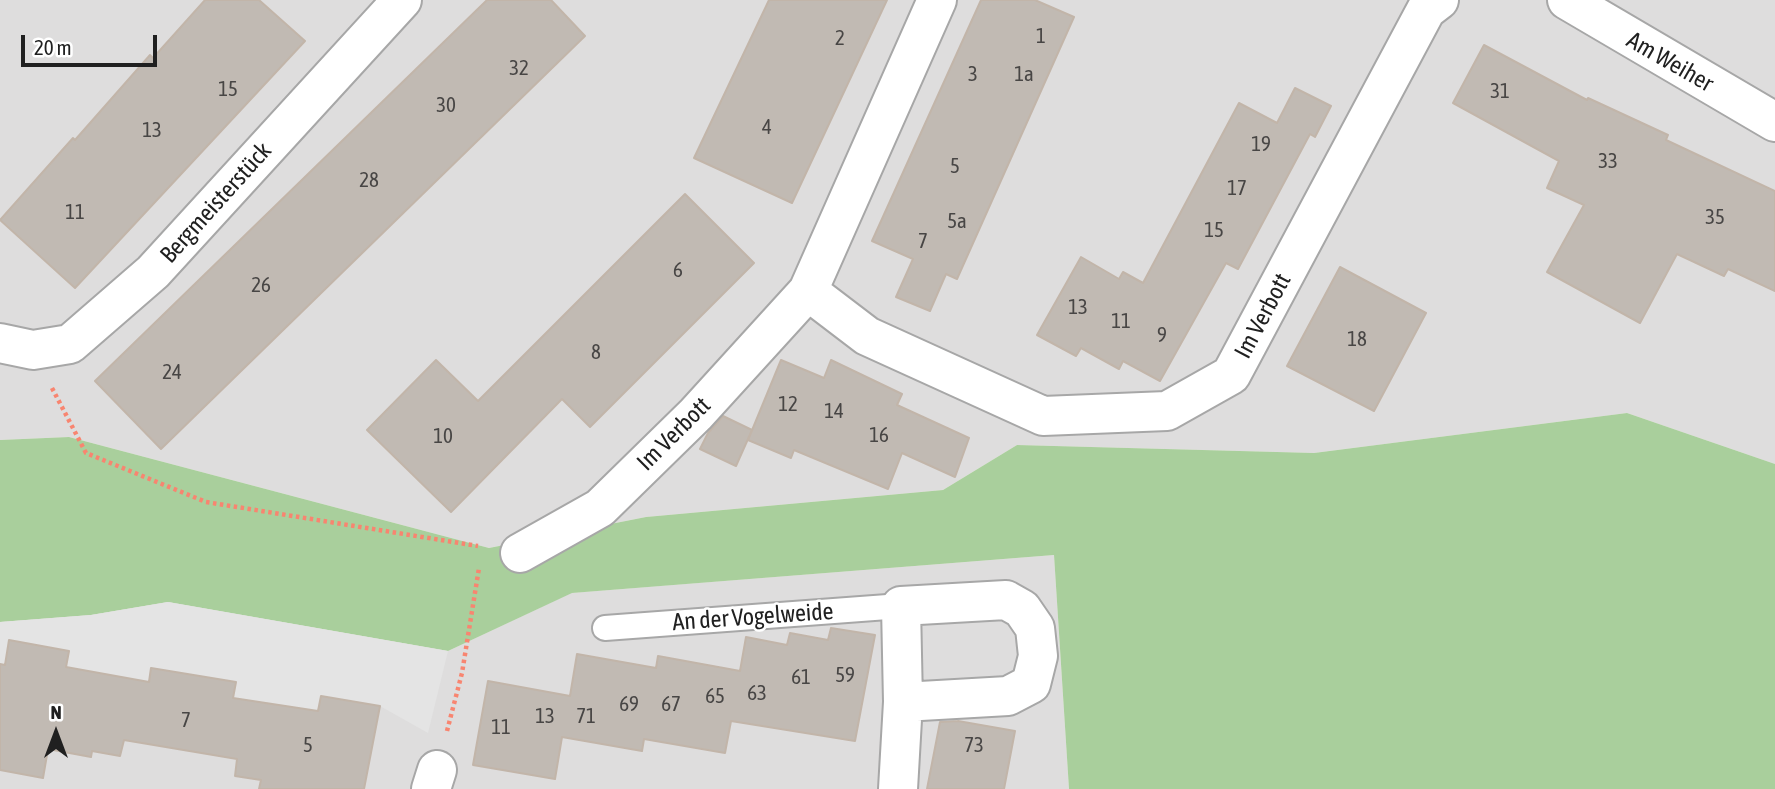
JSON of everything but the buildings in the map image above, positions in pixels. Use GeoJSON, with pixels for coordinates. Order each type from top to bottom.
{"type":"FeatureCollection","features":[{"type":"Feature","properties":{"kind":"street","name":"Bergmeisterstück"},"geometry":{"type":"LineString","coordinates":[[16,347],[70,344],[153,272],[402,0]]}},
{"type":"Feature","properties":{"kind":"street","name":"Im Verbott"},"geometry":{"type":"LineString","coordinates":[[520,553],[600,508],[696,414],[808,291],[937,0]]}},
{"type":"Feature","properties":{"kind":"street","name":"Im Verbott"},"geometry":{"type":"LineString","coordinates":[[808,291],[867,336],[1043,416],[1167,411],[1231,375],[1426,10],[1439,0]]}},
{"type":"Feature","properties":{"kind":"street","name":"Am Weiher"},"geometry":{"type":"LineString","coordinates":[[1567,0],[1775,122]]}},
{"type":"Feature","properties":{"kind":"street","name":"An der Vogelweide"},"geometry":{"type":"LineString","coordinates":[[901,606],[1006,600],[1023,609],[1035,628],[1038,656],[1031,684],[1008,696],[903,702]]}},
{"type":"Feature","properties":{"kind":"street"},"geometry":{"type":"LineString","coordinates":[[898,789],[903,702],[901,606]]}},
{"type":"Feature","properties":{"kind":"lane","name":"An der Vogelweide"},"geometry":{"type":"LineString","coordinates":[[605,628],[901,606]]}},
{"type":"Feature","properties":{"kind":"path"},"geometry":{"type":"LineString","coordinates":[[16,347],[86,453],[206,502],[482,547],[462,673],[434,779]]}},
{"type":"Feature","properties":{"kind":"shaded area"},"geometry":{"type":"Polygon","coordinates":[[[0,0],[1775,0],[1775,464],[1627,413],[1314,453],[1017,445],[943,490],[646,517],[489,548],[69,437],[0,440],[0,0]]]}},
{"type":"Feature","properties":{"kind":"shaded area"},"geometry":{"type":"Polygon","coordinates":[[[1054,555],[1069,789],[0,789],[0,622],[91,615],[168,602],[448,651],[571,593],[1054,555]]]}},
{"type":"Feature","properties":{"kind":"shaded area"},"geometry":{"type":"Polygon","coordinates":[[[168,602],[448,651],[428,733],[380,706],[321,696],[318,711],[233,698],[236,682],[152,668],[149,682],[134,680],[66,667],[9,641],[5,665],[0,664],[0,622],[91,615],[168,602]]]}},
{"type":"Feature","properties":{"kind":"green space"},"geometry":{"type":"Polygon","coordinates":[[[1627,413],[1775,464],[1775,789],[1069,789],[1054,555],[572,593],[448,651],[168,602],[91,615],[0,622],[0,440],[69,437],[489,548],[646,517],[943,490],[1017,445],[1314,453],[1627,413]]]}}]}
